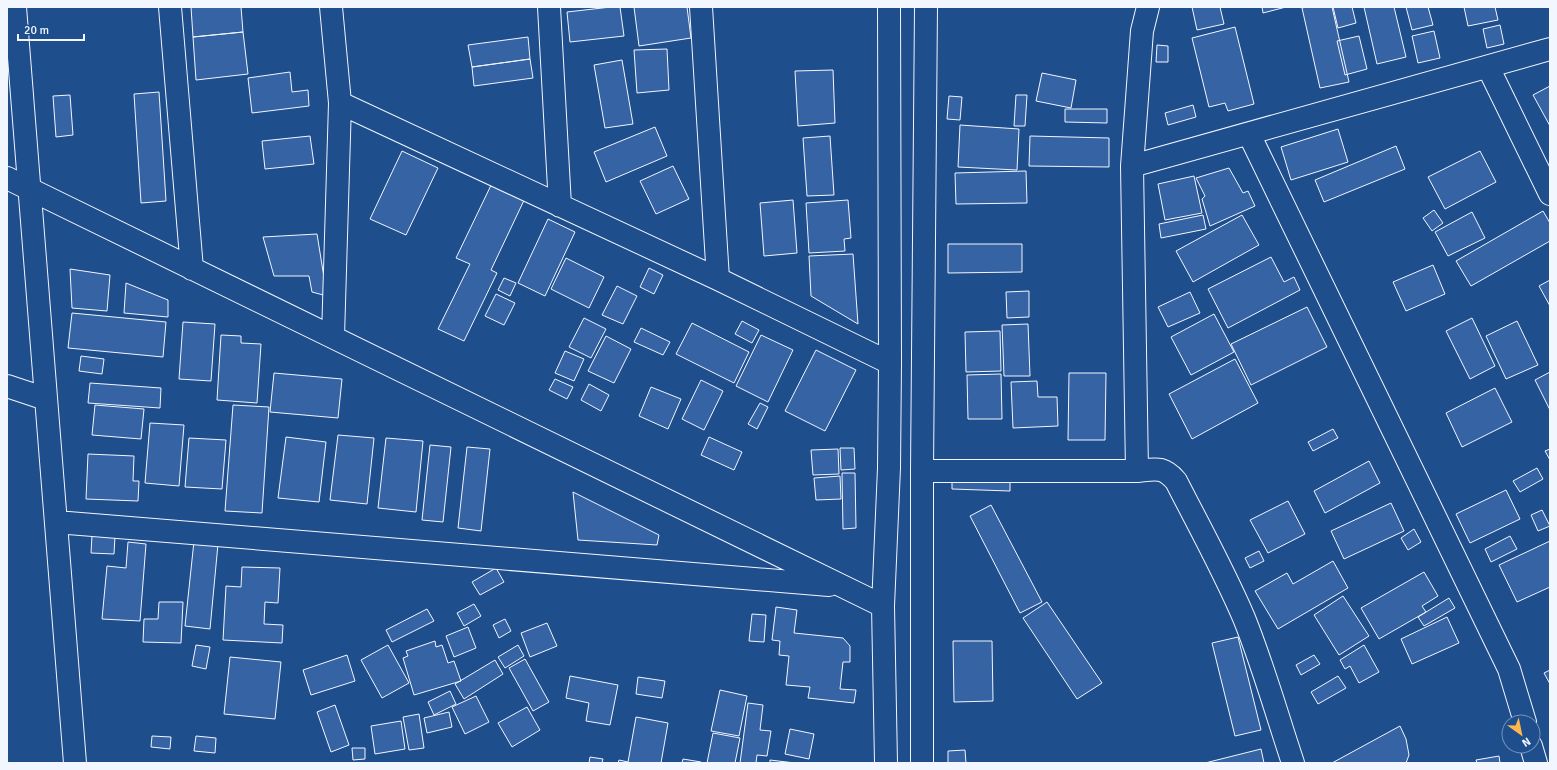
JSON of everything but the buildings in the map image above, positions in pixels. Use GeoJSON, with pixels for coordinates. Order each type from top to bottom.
{"type":"FeatureCollection","features":[{"type":"Feature","properties":{"kind":"street"},"geometry":{"type":"LineString","coordinates":[[15,7],[75,763]]}},
{"type":"Feature","properties":{"kind":"street"},"geometry":{"type":"LineString","coordinates":[[170,7],[192,269]]}},
{"type":"Feature","properties":{"kind":"street"},"geometry":{"type":"LineString","coordinates":[[332,7],[340,103],[333,338]]}},
{"type":"Feature","properties":{"kind":"street"},"geometry":{"type":"LineString","coordinates":[[549,7],[560,206]]}},
{"type":"Feature","properties":{"kind":"street"},"geometry":{"type":"LineString","coordinates":[[701,7],[718,279]]}},
{"type":"Feature","properties":{"kind":"street"},"geometry":{"type":"LineString","coordinates":[[886,763],[883,606],[889,468],[889,7]]}},
{"type":"Feature","properties":{"kind":"street"},"geometry":{"type":"LineString","coordinates":[[922,763],[922,471],[926,7]]}},
{"type":"Feature","properties":{"kind":"street"},"geometry":{"type":"LineString","coordinates":[[1138,471],[1132,166],[1142,31],[1148,7]]}},
{"type":"Feature","properties":{"kind":"street"},"geometry":{"type":"LineString","coordinates":[[1132,166],[1550,49]]}},
{"type":"Feature","properties":{"kind":"street"},"geometry":{"type":"LineString","coordinates":[[1488,67],[1550,194]]}},
{"type":"Feature","properties":{"kind":"street"},"geometry":{"type":"LineString","coordinates":[[340,103],[718,279],[890,363]]}},
{"type":"Feature","properties":{"kind":"street"},"geometry":{"type":"LineString","coordinates":[[1249,134],[1509,669],[1522,714]]}},
{"type":"Feature","properties":{"kind":"street"},"geometry":{"type":"LineString","coordinates":[[7,178],[883,606]]}},
{"type":"Feature","properties":{"kind":"street"},"geometry":{"type":"LineString","coordinates":[[7,386],[46,399]]}},
{"type":"Feature","properties":{"kind":"street"},"geometry":{"type":"LineString","coordinates":[[922,471],[1138,471],[1158,468],[1169,473],[1176,481],[1229,585],[1257,651],[1293,763]]}},
{"type":"Feature","properties":{"kind":"street"},"geometry":{"type":"LineString","coordinates":[[56,522],[842,586]]}}]}
